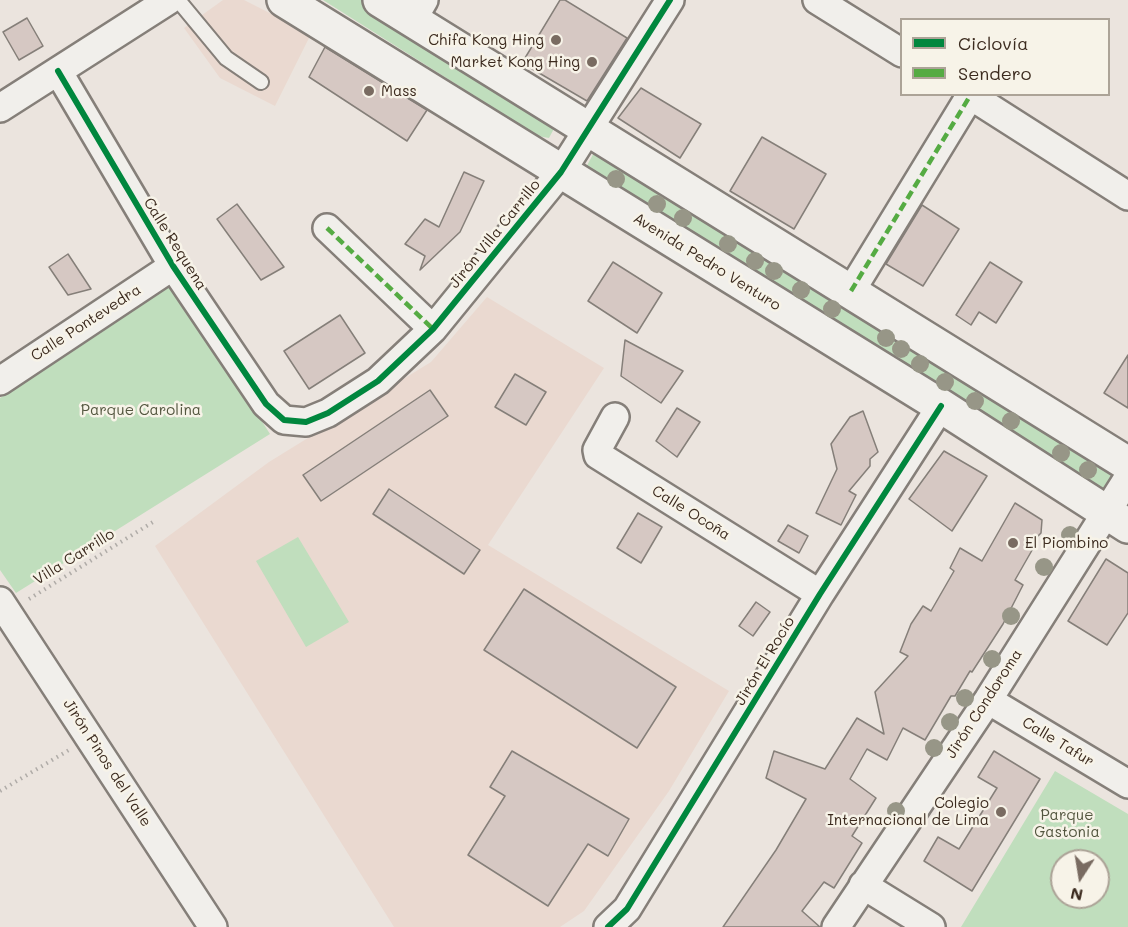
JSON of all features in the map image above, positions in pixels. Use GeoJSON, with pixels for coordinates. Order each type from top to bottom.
{"type":"FeatureCollection","features":[{"type":"Feature","properties":{"kind":"main road","name":"Avenida Pedro Venturo"},"geometry":{"type":"LineString","coordinates":[[284,0],[941,406],[1117,519]]}},
{"type":"Feature","properties":{"kind":"main road"},"geometry":{"type":"LineString","coordinates":[[380,0],[418,10],[590,128],[1128,464]]}},
{"type":"Feature","properties":{"kind":"street"},"geometry":{"type":"LineString","coordinates":[[0,108],[169,0]]}},
{"type":"Feature","properties":{"kind":"street","name":"Jirón Villa Carrillo"},"geometry":{"type":"LineString","coordinates":[[284,420],[306,422],[328,413],[378,381],[433,329],[561,172],[670,0]]}},
{"type":"Feature","properties":{"kind":"street"},"geometry":{"type":"LineString","coordinates":[[817,0],[900,52]]}},
{"type":"Feature","properties":{"kind":"street","name":"Calle Requena"},"geometry":{"type":"LineString","coordinates":[[58,71],[173,266],[267,404],[284,420]]}},
{"type":"Feature","properties":{"kind":"street"},"geometry":{"type":"LineString","coordinates":[[851,291],[968,96]]}},
{"type":"Feature","properties":{"kind":"street"},"geometry":{"type":"LineString","coordinates":[[971,96],[1128,196]]}},
{"type":"Feature","properties":{"kind":"street"},"geometry":{"type":"LineString","coordinates":[[327,228],[433,329]]}},
{"type":"Feature","properties":{"kind":"street","name":"Calle Pontevedra"},"geometry":{"type":"LineString","coordinates":[[0,381],[173,266]]}},
{"type":"Feature","properties":{"kind":"street","name":"Jirón El Rocío"},"geometry":{"type":"LineString","coordinates":[[613,926],[627,909],[820,594],[941,406]]}},
{"type":"Feature","properties":{"kind":"street","name":"Calle Ocoña"},"geometry":{"type":"LineString","coordinates":[[615,417],[597,450],[598,455],[820,594]]}},
{"type":"Feature","properties":{"kind":"street","name":"Jirón Condoroma"},"geometry":{"type":"LineString","coordinates":[[836,927],[988,700],[1117,519],[1128,478]]}},
{"type":"Feature","properties":{"kind":"street","name":"Jirón Pinos del Valle"},"geometry":{"type":"LineString","coordinates":[[4,606],[213,927]]}},
{"type":"Feature","properties":{"kind":"street","name":"Calle Tafur"},"geometry":{"type":"LineString","coordinates":[[988,700],[1128,784]]}},
{"type":"Feature","properties":{"kind":"street"},"geometry":{"type":"LineString","coordinates":[[863,885],[931,927]]}},
{"type":"Feature","properties":{"kind":"lane"},"geometry":{"type":"LineString","coordinates":[[178,0],[226,58],[261,82]]}},
{"type":"Feature","properties":{"kind":"path"},"geometry":{"type":"LineString","coordinates":[[0,791],[91,737]]}},
{"type":"Feature","properties":{"kind":"shaded area"},"geometry":{"type":"Polygon","coordinates":[[[223,0],[244,0],[311,34],[275,106],[220,78],[184,28],[223,0]]]}},
{"type":"Feature","properties":{"kind":"shaded area"},"geometry":{"type":"Polygon","coordinates":[[[487,297],[604,368],[488,545],[729,691],[669,791],[584,911],[560,927],[394,927],[155,546],[269,462],[431,362],[487,297]]]}},
{"type":"Feature","properties":{"kind":"green space"},"geometry":{"type":"Polygon","coordinates":[[[323,0],[370,0],[558,121],[549,138],[538,136],[323,0]]]}},
{"type":"Feature","properties":{"kind":"green space"},"geometry":{"type":"Polygon","coordinates":[[[601,140],[1119,466],[1110,497],[580,178],[601,140]]]}},
{"type":"Feature","properties":{"kind":"green space","name":"Parque Carolina"},"geometry":{"type":"Polygon","coordinates":[[[173,283],[270,434],[16,593],[0,570],[0,398],[173,283]]]}},
{"type":"Feature","properties":{"kind":"green space"},"geometry":{"type":"Polygon","coordinates":[[[298,537],[349,622],[306,647],[256,561],[298,537]]]}},
{"type":"Feature","properties":{"kind":"green space","name":"Parque Gastonia"},"geometry":{"type":"Polygon","coordinates":[[[1055,771],[1128,814],[1128,927],[961,927],[1055,771]]]}},
{"type":"Feature","properties":{"kind":"building"},"geometry":{"type":"Polygon","coordinates":[[[560,0],[565,0],[627,38],[587,101],[522,63],[560,0]]]}},
{"type":"Feature","properties":{"kind":"building"},"geometry":{"type":"Polygon","coordinates":[[[27,18],[43,46],[19,60],[3,32],[27,18]]]}},
{"type":"Feature","properties":{"kind":"building","name":"Mass"},"geometry":{"type":"Polygon","coordinates":[[[325,47],[427,110],[407,141],[309,77],[325,47]]]}},
{"type":"Feature","properties":{"kind":"building"},"geometry":{"type":"Polygon","coordinates":[[[641,88],[701,124],[680,158],[618,118],[641,88]]]}},
{"type":"Feature","properties":{"kind":"building"},"geometry":{"type":"Polygon","coordinates":[[[762,137],[826,174],[794,229],[730,191],[762,137]]]}},
{"type":"Feature","properties":{"kind":"building"},"geometry":{"type":"Polygon","coordinates":[[[464,172],[484,181],[460,232],[420,270],[425,256],[405,244],[425,219],[439,227],[464,172]]]}},
{"type":"Feature","properties":{"kind":"building"},"geometry":{"type":"Polygon","coordinates":[[[237,204],[284,267],[261,280],[217,219],[237,204]]]}},
{"type":"Feature","properties":{"kind":"building"},"geometry":{"type":"Polygon","coordinates":[[[922,205],[959,229],[923,286],[886,264],[922,205]]]}},
{"type":"Feature","properties":{"kind":"building"},"geometry":{"type":"Polygon","coordinates":[[[68,254],[91,289],[68,295],[49,267],[68,254]]]}},
{"type":"Feature","properties":{"kind":"building"},"geometry":{"type":"Polygon","coordinates":[[[613,262],[662,293],[637,333],[588,301],[613,262]]]}},
{"type":"Feature","properties":{"kind":"building"},"geometry":{"type":"Polygon","coordinates":[[[990,262],[1022,282],[996,323],[979,312],[971,325],[956,315],[990,262]]]}},
{"type":"Feature","properties":{"kind":"building"},"geometry":{"type":"Polygon","coordinates":[[[340,315],[365,353],[309,389],[284,351],[340,315]]]}},
{"type":"Feature","properties":{"kind":"building"},"geometry":{"type":"Polygon","coordinates":[[[625,340],[683,371],[661,403],[621,376],[625,340]]]}},
{"type":"Feature","properties":{"kind":"building"},"geometry":{"type":"Polygon","coordinates":[[[1128,355],[1128,408],[1104,393],[1128,355]]]}},
{"type":"Feature","properties":{"kind":"building"},"geometry":{"type":"Polygon","coordinates":[[[515,374],[546,392],[526,425],[495,407],[515,374]]]}},
{"type":"Feature","properties":{"kind":"building"},"geometry":{"type":"Polygon","coordinates":[[[430,390],[448,416],[321,501],[303,475],[430,390]]]}},
{"type":"Feature","properties":{"kind":"building"},"geometry":{"type":"Polygon","coordinates":[[[677,408],[700,422],[677,457],[656,441],[677,408]]]}},
{"type":"Feature","properties":{"kind":"building"},"geometry":{"type":"Polygon","coordinates":[[[863,411],[878,452],[870,459],[870,466],[849,491],[856,495],[841,525],[816,513],[837,469],[831,444],[850,417],[863,411]]]}},
{"type":"Feature","properties":{"kind":"building"},"geometry":{"type":"Polygon","coordinates":[[[944,451],[987,476],[952,531],[909,499],[944,451]]]}},
{"type":"Feature","properties":{"kind":"building"},"geometry":{"type":"Polygon","coordinates":[[[389,489],[480,550],[464,574],[373,514],[389,489]]]}},
{"type":"Feature","properties":{"kind":"building"},"geometry":{"type":"Polygon","coordinates":[[[1015,503],[1042,520],[1041,533],[1033,541],[1035,545],[1015,580],[1023,585],[1003,624],[955,696],[951,696],[925,740],[903,728],[887,760],[867,749],[850,779],[876,798],[852,836],[862,843],[834,888],[824,882],[802,911],[820,927],[723,927],[776,850],[806,799],[766,778],[774,751],[825,769],[857,718],[884,734],[875,692],[908,656],[900,652],[911,624],[923,606],[931,611],[954,571],[950,568],[960,548],[982,561],[1015,503]]]}},
{"type":"Feature","properties":{"kind":"building"},"geometry":{"type":"Polygon","coordinates":[[[638,513],[662,527],[641,563],[617,548],[638,513]]]}},
{"type":"Feature","properties":{"kind":"building"},"geometry":{"type":"Polygon","coordinates":[[[788,525],[808,536],[799,553],[778,541],[788,525]]]}},
{"type":"Feature","properties":{"kind":"building"},"geometry":{"type":"Polygon","coordinates":[[[1106,559],[1128,573],[1128,613],[1107,645],[1068,621],[1106,559]]]}},
{"type":"Feature","properties":{"kind":"building"},"geometry":{"type":"Polygon","coordinates":[[[524,589],[676,687],[637,748],[484,650],[524,589]]]}},
{"type":"Feature","properties":{"kind":"building"},"geometry":{"type":"Polygon","coordinates":[[[756,602],[770,612],[753,636],[739,626],[756,602]]]}},
{"type":"Feature","properties":{"kind":"building"},"geometry":{"type":"Polygon","coordinates":[[[512,751],[629,819],[608,856],[588,844],[548,906],[468,855],[505,796],[490,787],[512,751]]]}},
{"type":"Feature","properties":{"kind":"building","name":"Colegio Internacional de Lima"},"geometry":{"type":"Polygon","coordinates":[[[994,751],[1040,779],[972,891],[924,861],[938,837],[959,849],[997,788],[978,777],[994,751]]]}},
{"type":"Feature","properties":{"kind":"marked path"},"geometry":{"type":"LineString","coordinates":[[851,291],[970,96]]}},
{"type":"Feature","properties":{"kind":"marked path"},"geometry":{"type":"LineString","coordinates":[[327,228],[433,329]]}},
{"type":"Feature","properties":{"kind":"cycle path"},"geometry":{"type":"LineString","coordinates":[[58,71],[173,266],[266,404],[284,420],[306,422],[328,413],[378,381],[433,329],[561,172],[670,0]]}},
{"type":"Feature","properties":{"kind":"cycle path"},"geometry":{"type":"LineString","coordinates":[[608,927],[627,909],[820,594],[941,406]]}},
{"type":"Feature","properties":{"kind":"place","name":"Chifa Kong Hing"},"geometry":{"type":"Point","coordinates":[556,40]}},
{"type":"Feature","properties":{"kind":"place","name":"Market Kong Hing"},"geometry":{"type":"Point","coordinates":[592,62]}},
{"type":"Feature","properties":{"kind":"place","name":"Mass"},"geometry":{"type":"Point","coordinates":[369,91]}},
{"type":"Feature","properties":{"kind":"place","name":"El Piombino"},"geometry":{"type":"Point","coordinates":[1013,543]}},
{"type":"Feature","properties":{"kind":"place","name":"Colegio Internacional de Lima"},"geometry":{"type":"Point","coordinates":[1001,812]}}]}
